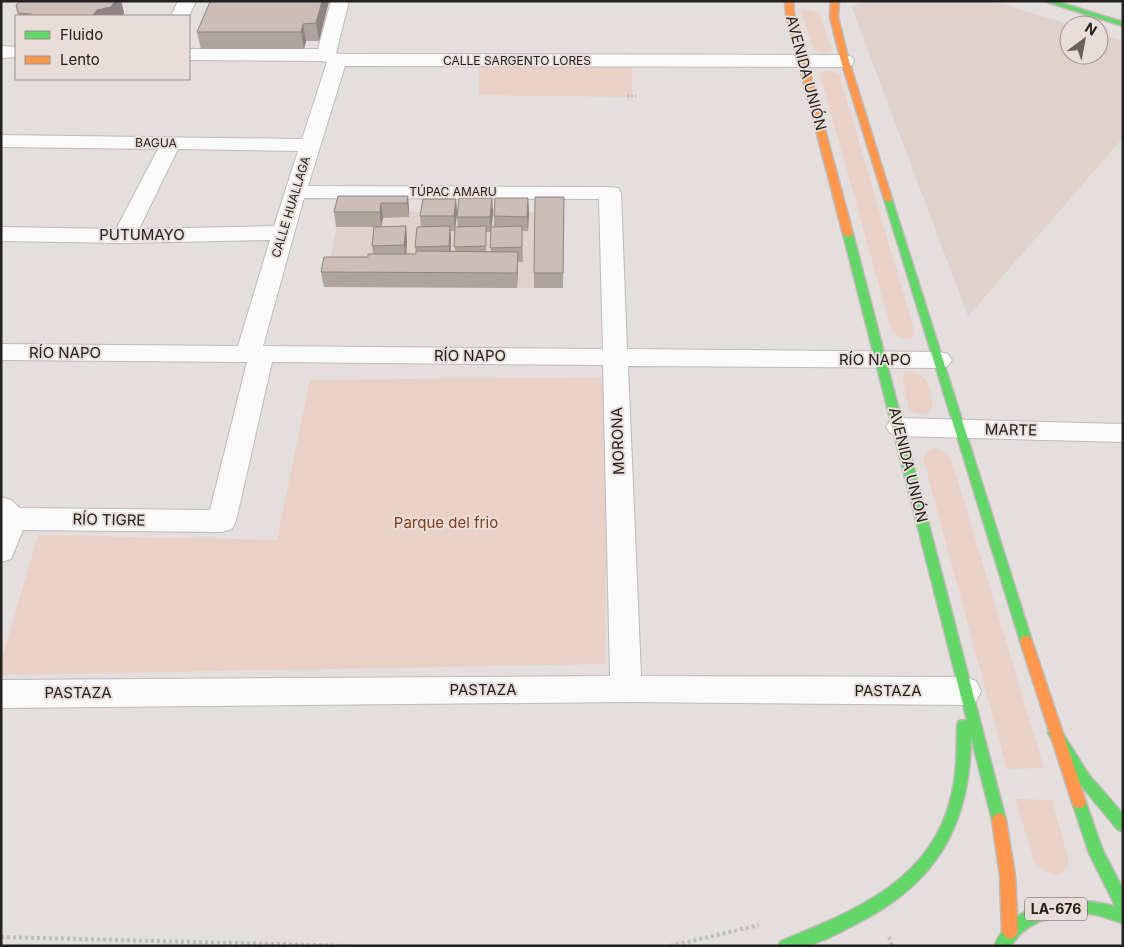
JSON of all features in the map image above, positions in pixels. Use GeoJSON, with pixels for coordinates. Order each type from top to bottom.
{"type":"FeatureCollection","features":[{"type":"Feature","properties":{"kind":"street"},"geometry":{"type":"LineString","coordinates":[[180,15],[187,1]]}},
{"type":"Feature","properties":{"kind":"street","name":"CALLE HUALLAGA"},"geometry":{"type":"LineString","coordinates":[[222,521],[254,354],[283,233],[310,145],[332,58],[340,1]]}},
{"type":"Feature","properties":{"kind":"street","name":"AVENIDA UNIÓN"},"geometry":{"type":"LineString","coordinates":[[788,1],[1005,845],[1010,883],[1010,932]]}},
{"type":"Feature","properties":{"kind":"street"},"geometry":{"type":"LineString","coordinates":[[1048,1],[1123,24]]}},
{"type":"Feature","properties":{"kind":"street"},"geometry":{"type":"LineString","coordinates":[[833,2],[834,17],[845,61],[1055,733],[1096,854],[1123,905]]}},
{"type":"Feature","properties":{"kind":"street"},"geometry":{"type":"LineString","coordinates":[[1,52],[15,52]]}},
{"type":"Feature","properties":{"kind":"street","name":"CALLE SARGENTO LORES"},"geometry":{"type":"LineString","coordinates":[[190,54],[332,58],[845,61]]}},
{"type":"Feature","properties":{"kind":"street","name":"BAGUA"},"geometry":{"type":"LineString","coordinates":[[1,141],[310,145]]}},
{"type":"Feature","properties":{"kind":"street"},"geometry":{"type":"LineString","coordinates":[[124,236],[171,144]]}},
{"type":"Feature","properties":{"kind":"street","name":"TÚPAC AMARU"},"geometry":{"type":"LineString","coordinates":[[295,192],[610,193]]}},
{"type":"Feature","properties":{"kind":"street","name":"MORONA"},"geometry":{"type":"LineString","coordinates":[[610,193],[626,689]]}},
{"type":"Feature","properties":{"kind":"street","name":"PUTUMAYO"},"geometry":{"type":"LineString","coordinates":[[1,234],[124,236],[283,233]]}},
{"type":"Feature","properties":{"kind":"street","name":"RÍO NAPO"},"geometry":{"type":"LineString","coordinates":[[1,352],[940,360]]}},
{"type":"Feature","properties":{"kind":"street","name":"MARTE"},"geometry":{"type":"LineString","coordinates":[[899,427],[1123,433]]}},
{"type":"Feature","properties":{"kind":"street"},"geometry":{"type":"LineString","coordinates":[[1,551],[7,513]]}},
{"type":"Feature","properties":{"kind":"street","name":"RÍO TIGRE"},"geometry":{"type":"LineString","coordinates":[[7,513],[222,521]]}},
{"type":"Feature","properties":{"kind":"street","name":"PASTAZA"},"geometry":{"type":"LineString","coordinates":[[1,694],[626,689],[965,691]]}},
{"type":"Feature","properties":{"kind":"street"},"geometry":{"type":"LineString","coordinates":[[786,946],[821,934],[878,905],[914,874],[938,845],[954,810],[964,765],[965,691]]}},
{"type":"Feature","properties":{"kind":"street"},"geometry":{"type":"LineString","coordinates":[[1055,733],[1084,779],[1123,825]]}},
{"type":"Feature","properties":{"kind":"street","name":"LA-676"},"geometry":{"type":"LineString","coordinates":[[1002,946],[1010,932],[1034,915],[1063,907],[1096,908],[1123,916]]}},
{"type":"Feature","properties":{"kind":"path"},"geometry":{"type":"LineString","coordinates":[[627,96],[636,96]]}},
{"type":"Feature","properties":{"kind":"path"},"geometry":{"type":"LineString","coordinates":[[670,946],[764,924]]}},
{"type":"Feature","properties":{"kind":"path"},"geometry":{"type":"LineString","coordinates":[[1,937],[351,946]]}},
{"type":"Feature","properties":{"kind":"shaded area"},"geometry":{"type":"Polygon","coordinates":[[[862,1],[993,1],[1059,21],[1059,65],[1109,65],[1109,37],[1123,41],[1123,138],[968,316],[852,8],[862,1]]]}},
{"type":"Feature","properties":{"kind":"shaded area"},"geometry":{"type":"Polygon","coordinates":[[[340,211],[564,212],[563,288],[324,287],[340,211]]]}},
{"type":"Feature","properties":{"kind":"green space"},"geometry":{"type":"Polygon","coordinates":[[[804,10],[819,13],[832,51],[824,53],[814,50],[801,12],[804,10]]]}},
{"type":"Feature","properties":{"kind":"green space"},"geometry":{"type":"Polygon","coordinates":[[[632,63],[632,97],[479,95],[479,64],[632,63]]]}},
{"type":"Feature","properties":{"kind":"green space"},"geometry":{"type":"Polygon","coordinates":[[[829,70],[839,74],[915,333],[911,338],[904,339],[892,332],[820,74],[823,71],[829,70]]]}},
{"type":"Feature","properties":{"kind":"green space"},"geometry":{"type":"Polygon","coordinates":[[[912,371],[923,377],[930,390],[933,407],[925,414],[919,414],[909,409],[902,377],[905,372],[912,371]]]}},
{"type":"Feature","properties":{"kind":"green space","name":"Parque del frio"},"geometry":{"type":"Polygon","coordinates":[[[608,377],[605,664],[1,675],[1,662],[38,535],[277,540],[310,380],[608,377]]]}},
{"type":"Feature","properties":{"kind":"green space"},"geometry":{"type":"Polygon","coordinates":[[[934,448],[945,452],[951,458],[1044,768],[1007,769],[923,458],[927,451],[934,448]]]}},
{"type":"Feature","properties":{"kind":"green space"},"geometry":{"type":"Polygon","coordinates":[[[1015,799],[1052,800],[1068,858],[1068,868],[1058,876],[1046,872],[1035,863],[1015,799]]]}},
{"type":"Feature","properties":{"kind":"building"},"geometry":{"type":"Polygon","coordinates":[[[20,1],[115,1],[111,7],[97,10],[93,15],[32,15],[18,13],[16,5],[20,1]]]}},
{"type":"Feature","properties":{"kind":"building"},"geometry":{"type":"Polygon","coordinates":[[[322,1],[316,23],[303,24],[301,32],[197,32],[210,2],[322,1]]]}},
{"type":"Feature","properties":{"kind":"building"},"geometry":{"type":"Polygon","coordinates":[[[338,196],[408,196],[407,203],[381,203],[380,212],[334,212],[338,196]]]}},
{"type":"Feature","properties":{"kind":"building"},"geometry":{"type":"Polygon","coordinates":[[[535,197],[564,197],[563,273],[534,273],[535,197]]]}},
{"type":"Feature","properties":{"kind":"building"},"geometry":{"type":"Polygon","coordinates":[[[459,198],[492,198],[490,217],[457,217],[459,198]]]}},
{"type":"Feature","properties":{"kind":"building"},"geometry":{"type":"Polygon","coordinates":[[[495,198],[528,198],[527,217],[494,216],[495,198]]]}},
{"type":"Feature","properties":{"kind":"building"},"geometry":{"type":"Polygon","coordinates":[[[423,199],[456,199],[454,216],[420,216],[423,199]]]}},
{"type":"Feature","properties":{"kind":"building"},"geometry":{"type":"Polygon","coordinates":[[[406,226],[404,245],[372,246],[374,227],[406,226]]]}},
{"type":"Feature","properties":{"kind":"building"},"geometry":{"type":"Polygon","coordinates":[[[450,226],[449,246],[415,247],[417,227],[450,226]]]}},
{"type":"Feature","properties":{"kind":"building"},"geometry":{"type":"Polygon","coordinates":[[[486,226],[486,246],[454,247],[455,227],[486,226]]]}},
{"type":"Feature","properties":{"kind":"building"},"geometry":{"type":"Polygon","coordinates":[[[522,226],[522,247],[490,248],[491,227],[522,226]]]}},
{"type":"Feature","properties":{"kind":"building"},"geometry":{"type":"Polygon","coordinates":[[[416,251],[518,252],[517,273],[321,272],[324,257],[368,257],[368,254],[416,254],[416,251]]]}},
{"type":"Feature","properties":{"kind":"traffic: fast"},"geometry":{"type":"LineString","coordinates":[[1047,1],[1123,24]]}},
{"type":"Feature","properties":{"kind":"traffic: fast"},"geometry":{"type":"LineString","coordinates":[[888,199],[1026,641]]}},
{"type":"Feature","properties":{"kind":"traffic: fast"},"geometry":{"type":"LineString","coordinates":[[848,234],[999,820]]}},
{"type":"Feature","properties":{"kind":"traffic: fast"},"geometry":{"type":"LineString","coordinates":[[786,946],[839,925],[864,912],[888,897],[909,880],[927,860],[943,837],[958,799],[963,767],[964,725]]}},
{"type":"Feature","properties":{"kind":"traffic: fast"},"geometry":{"type":"LineString","coordinates":[[1055,733],[1084,779],[1123,825]]}},
{"type":"Feature","properties":{"kind":"traffic: fast"},"geometry":{"type":"LineString","coordinates":[[1079,802],[1096,853],[1123,905]]}},
{"type":"Feature","properties":{"kind":"traffic: fast"},"geometry":{"type":"LineString","coordinates":[[1002,946],[1010,932],[1034,915],[1063,907],[1096,908],[1123,916]]}},
{"type":"Feature","properties":{"kind":"traffic: slow"},"geometry":{"type":"LineString","coordinates":[[789,1],[790,14],[848,234]]}},
{"type":"Feature","properties":{"kind":"traffic: slow"},"geometry":{"type":"LineString","coordinates":[[835,1],[834,17],[845,61],[888,199]]}},
{"type":"Feature","properties":{"kind":"traffic: slow"},"geometry":{"type":"LineString","coordinates":[[1026,641],[1079,802]]}},
{"type":"Feature","properties":{"kind":"traffic: slow"},"geometry":{"type":"LineString","coordinates":[[999,820],[1008,876],[1010,932]]}}]}
